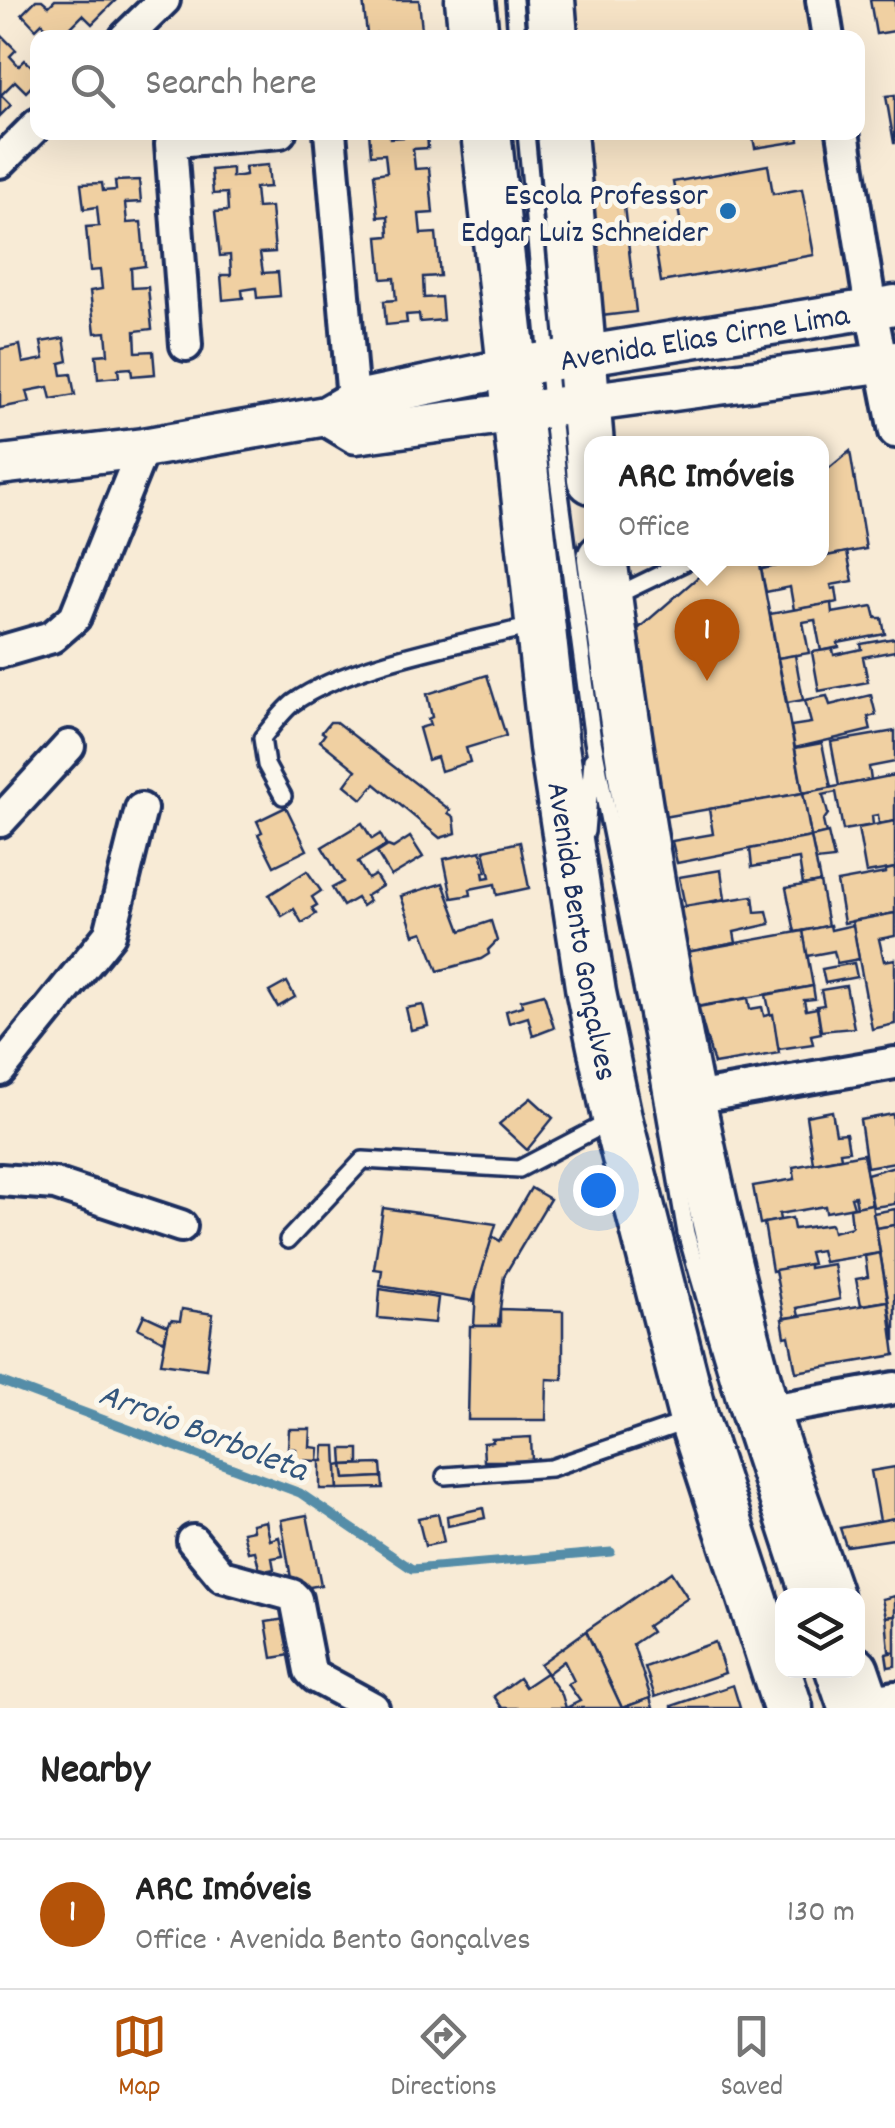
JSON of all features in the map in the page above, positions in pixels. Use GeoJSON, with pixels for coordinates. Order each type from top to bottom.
{"type":"FeatureCollection","features":[{"type":"Feature","properties":{"kind":"main road"},"geometry":{"type":"LineString","coordinates":[[470,0],[522,27]]}},
{"type":"Feature","properties":{"kind":"main road","name":"Avenida Bento Gonçalves"},"geometry":{"type":"LineString","coordinates":[[488,140],[547,361],[551,408],[584,464]]}},
{"type":"Feature","properties":{"kind":"main road","name":"Avenida Bento Gonçalves"},"geometry":{"type":"LineString","coordinates":[[561,140],[547,361],[551,408],[540,624],[579,921],[617,1118],[694,1420],[788,1708]]}},
{"type":"Feature","properties":{"kind":"main road"},"geometry":{"type":"LineString","coordinates":[[605,579],[653,903],[688,1099],[764,1411],[825,1588]]}},
{"type":"Feature","properties":{"kind":"street"},"geometry":{"type":"LineString","coordinates":[[133,30],[164,0]]}},
{"type":"Feature","properties":{"kind":"street"},"geometry":{"type":"LineString","coordinates":[[822,0],[827,30]]}},
{"type":"Feature","properties":{"kind":"street"},"geometry":{"type":"LineString","coordinates":[[0,162],[30,132]]}},
{"type":"Feature","properties":{"kind":"street"},"geometry":{"type":"LineString","coordinates":[[177,140],[171,144],[186,345]]}},
{"type":"Feature","properties":{"kind":"street"},"geometry":{"type":"LineString","coordinates":[[0,465],[344,417],[330,140]]}},
{"type":"Feature","properties":{"kind":"street"},"geometry":{"type":"LineString","coordinates":[[845,140],[883,307],[895,432]]}},
{"type":"Feature","properties":{"kind":"street","name":"Avenida Elias Cirne Lima"},"geometry":{"type":"LineString","coordinates":[[344,417],[547,361],[883,307]]}},
{"type":"Feature","properties":{"kind":"street","name":"Avenida Elias Cirne Lima"},"geometry":{"type":"LineString","coordinates":[[344,417],[551,408],[889,362]]}},
{"type":"Feature","properties":{"kind":"street"},"geometry":{"type":"LineString","coordinates":[[0,652],[52,637],[75,617],[143,448]]}},
{"type":"Feature","properties":{"kind":"street"},"geometry":{"type":"LineString","coordinates":[[0,821],[69,746]]}},
{"type":"Feature","properties":{"kind":"street"},"geometry":{"type":"LineString","coordinates":[[5,1052],[110,934],[142,809]]}},
{"type":"Feature","properties":{"kind":"street"},"geometry":{"type":"LineString","coordinates":[[688,1099],[895,1063]]}},
{"type":"Feature","properties":{"kind":"street"},"geometry":{"type":"LineString","coordinates":[[0,1180],[55,1184],[182,1226]]}},
{"type":"Feature","properties":{"kind":"street"},"geometry":{"type":"LineString","coordinates":[[764,1411],[895,1388]]}},
{"type":"Feature","properties":{"kind":"street"},"geometry":{"type":"LineString","coordinates":[[193,1541],[222,1576],[292,1595],[310,1670],[316,1678],[373,1708]]}},
{"type":"Feature","properties":{"kind":"lane"},"geometry":{"type":"LineString","coordinates":[[513,0],[522,27]]}},
{"type":"Feature","properties":{"kind":"lane"},"geometry":{"type":"LineString","coordinates":[[527,140],[547,361]]}},
{"type":"Feature","properties":{"kind":"lane"},"geometry":{"type":"LineString","coordinates":[[551,408],[593,741],[686,1233],[795,1588]]}},
{"type":"Feature","properties":{"kind":"lane"},"geometry":{"type":"LineString","coordinates":[[605,579],[660,566]]}},
{"type":"Feature","properties":{"kind":"lane"},"geometry":{"type":"LineString","coordinates":[[283,796],[266,765],[262,738],[290,705],[324,684],[368,668],[540,624]]}},
{"type":"Feature","properties":{"kind":"lane"},"geometry":{"type":"LineString","coordinates":[[593,741],[653,903]]}},
{"type":"Feature","properties":{"kind":"lane"},"geometry":{"type":"LineString","coordinates":[[579,921],[593,741]]}},
{"type":"Feature","properties":{"kind":"lane"},"geometry":{"type":"LineString","coordinates":[[288,1240],[363,1160],[519,1169],[617,1118]]}},
{"type":"Feature","properties":{"kind":"lane"},"geometry":{"type":"LineString","coordinates":[[445,1476],[551,1468],[694,1420]]}},
{"type":"Feature","properties":{"kind":"lane"},"geometry":{"type":"LineString","coordinates":[[835,1678],[863,1697]]}},
{"type":"Feature","properties":{"kind":"shaded area"},"geometry":{"type":"Polygon","coordinates":[[[566,0],[830,0],[836,30],[569,30],[566,0]]]}},
{"type":"Feature","properties":{"kind":"shaded area","name":"Escola Professor Edgar Luiz Schneider"},"geometry":{"type":"Polygon","coordinates":[[[581,140],[855,140],[883,290],[601,341],[581,140]]]}},
{"type":"Feature","properties":{"kind":"building"},"geometry":{"type":"Polygon","coordinates":[[[36,0],[49,6],[55,0],[116,0],[92,24],[83,15],[70,30],[49,30],[42,23],[36,29],[22,14],[36,0]]]}},
{"type":"Feature","properties":{"kind":"building"},"geometry":{"type":"Polygon","coordinates":[[[363,0],[419,0],[422,30],[367,30],[363,0]]]}},
{"type":"Feature","properties":{"kind":"building"},"geometry":{"type":"Polygon","coordinates":[[[870,0],[895,0],[895,31],[876,34],[870,0]]]}},
{"type":"Feature","properties":{"kind":"building"},"geometry":{"type":"Polygon","coordinates":[[[1,35],[16,50],[10,56],[19,66],[25,60],[30,65],[30,88],[26,92],[15,81],[1,95],[11,105],[0,116],[1,35]]]}},
{"type":"Feature","properties":{"kind":"building"},"geometry":{"type":"Polygon","coordinates":[[[895,95],[895,143],[894,143],[886,96],[895,95]]]}},
{"type":"Feature","properties":{"kind":"building"},"geometry":{"type":"Polygon","coordinates":[[[370,140],[428,140],[428,148],[413,149],[415,169],[429,168],[433,213],[419,214],[421,234],[436,233],[440,276],[423,277],[424,298],[441,297],[443,320],[420,322],[419,314],[406,315],[407,323],[386,325],[384,301],[396,300],[394,278],[382,279],[378,237],[389,236],[388,216],[378,217],[374,174],[387,172],[385,154],[371,155],[370,140]]]}},
{"type":"Feature","properties":{"kind":"building"},"geometry":{"type":"Polygon","coordinates":[[[754,140],[799,140],[799,141],[755,148],[754,140]]]}},
{"type":"Feature","properties":{"kind":"building"},"geometry":{"type":"Polygon","coordinates":[[[268,165],[270,187],[255,188],[257,208],[271,207],[275,252],[260,253],[263,273],[278,272],[280,296],[257,298],[256,288],[242,290],[243,298],[223,300],[221,275],[231,275],[230,255],[220,256],[215,212],[228,211],[227,193],[213,194],[211,170],[232,168],[232,177],[246,175],[245,167],[268,165]]]}},
{"type":"Feature","properties":{"kind":"building"},"geometry":{"type":"Polygon","coordinates":[[[768,165],[773,194],[802,189],[814,255],[661,282],[655,245],[684,240],[673,182],[768,165]]]}},
{"type":"Feature","properties":{"kind":"building"},"geometry":{"type":"Polygon","coordinates":[[[139,180],[141,202],[125,203],[127,223],[141,222],[145,266],[131,268],[132,288],[148,287],[152,329],[135,331],[136,352],[153,351],[155,374],[132,376],[131,368],[118,369],[119,377],[98,379],[96,355],[108,354],[106,332],[95,333],[90,291],[102,289],[100,270],[90,271],[86,227],[99,226],[97,207],[84,209],[81,184],[102,183],[103,191],[116,190],[115,181],[139,180]]]}},
{"type":"Feature","properties":{"kind":"building"},"geometry":{"type":"Polygon","coordinates":[[[622,188],[636,312],[601,316],[589,192],[622,188]]]}},
{"type":"Feature","properties":{"kind":"building"},"geometry":{"type":"Polygon","coordinates":[[[64,338],[68,361],[60,363],[62,375],[71,374],[75,395],[51,399],[48,387],[27,391],[30,402],[0,408],[0,349],[20,345],[23,363],[44,359],[41,342],[64,338]]]}},
{"type":"Feature","properties":{"kind":"building"},"geometry":{"type":"Polygon","coordinates":[[[850,451],[866,549],[829,556],[829,468],[850,451]]]}},
{"type":"Feature","properties":{"kind":"building"},"geometry":{"type":"Polygon","coordinates":[[[847,552],[853,581],[831,585],[836,588],[838,602],[794,610],[790,587],[766,592],[761,569],[829,566],[829,556],[847,552]]]}},
{"type":"Feature","properties":{"kind":"building"},"geometry":{"type":"Polygon","coordinates":[[[711,566],[760,566],[803,793],[657,818],[623,642],[711,566]]]}},
{"type":"Feature","properties":{"kind":"building"},"geometry":{"type":"Polygon","coordinates":[[[831,603],[832,613],[873,606],[876,618],[882,618],[885,634],[838,643],[839,647],[821,651],[815,620],[803,622],[809,653],[778,658],[770,614],[831,603]]]}},
{"type":"Feature","properties":{"kind":"building"},"geometry":{"type":"Polygon","coordinates":[[[895,638],[895,651],[863,657],[868,682],[819,691],[812,652],[833,649],[834,655],[862,649],[861,644],[895,638]]]}},
{"type":"Feature","properties":{"kind":"building"},"geometry":{"type":"Polygon","coordinates":[[[795,655],[803,700],[787,703],[778,658],[795,655]]]}},
{"type":"Feature","properties":{"kind":"building"},"geometry":{"type":"Polygon","coordinates":[[[487,675],[506,736],[466,748],[470,762],[441,771],[437,757],[428,760],[419,728],[430,725],[428,719],[432,717],[427,694],[487,675]]]}},
{"type":"Feature","properties":{"kind":"building"},"geometry":{"type":"Polygon","coordinates":[[[871,695],[876,715],[868,717],[871,730],[795,748],[791,726],[811,723],[805,700],[827,696],[830,705],[871,695]]]}},
{"type":"Feature","properties":{"kind":"building"},"geometry":{"type":"Polygon","coordinates":[[[330,722],[336,722],[450,810],[456,833],[440,838],[375,784],[362,799],[345,785],[356,770],[320,741],[330,722]]]}},
{"type":"Feature","properties":{"kind":"building"},"geometry":{"type":"Polygon","coordinates":[[[895,731],[895,762],[869,767],[871,780],[839,786],[831,742],[895,731]]]}},
{"type":"Feature","properties":{"kind":"building"},"geometry":{"type":"Polygon","coordinates":[[[822,743],[831,788],[803,793],[795,748],[822,743]]]}},
{"type":"Feature","properties":{"kind":"building"},"geometry":{"type":"Polygon","coordinates":[[[895,775],[895,821],[879,824],[878,815],[872,816],[873,825],[843,830],[836,792],[823,795],[828,814],[823,821],[826,834],[811,837],[803,793],[895,775]]]}},
{"type":"Feature","properties":{"kind":"building"},"geometry":{"type":"Polygon","coordinates":[[[803,793],[811,837],[677,863],[672,841],[713,834],[709,809],[803,793]]]}},
{"type":"Feature","properties":{"kind":"building"},"geometry":{"type":"Polygon","coordinates":[[[286,807],[307,850],[274,866],[258,834],[262,832],[257,821],[286,807]]]}},
{"type":"Feature","properties":{"kind":"building"},"geometry":{"type":"Polygon","coordinates":[[[895,821],[895,868],[866,873],[858,828],[895,821]]]}},
{"type":"Feature","properties":{"kind":"building"},"geometry":{"type":"Polygon","coordinates":[[[362,823],[372,839],[380,834],[386,845],[358,862],[368,879],[375,875],[382,886],[366,896],[369,901],[362,906],[357,898],[343,906],[332,888],[343,882],[322,847],[362,823]]]}},
{"type":"Feature","properties":{"kind":"building"},"geometry":{"type":"Polygon","coordinates":[[[828,833],[834,859],[816,861],[811,837],[828,833]]]}},
{"type":"Feature","properties":{"kind":"building"},"geometry":{"type":"Polygon","coordinates":[[[410,837],[423,857],[391,876],[377,853],[410,837]]]}},
{"type":"Feature","properties":{"kind":"building"},"geometry":{"type":"Polygon","coordinates":[[[811,837],[820,882],[803,885],[799,859],[752,867],[750,849],[811,837]]]}},
{"type":"Feature","properties":{"kind":"building"},"geometry":{"type":"Polygon","coordinates":[[[520,842],[529,888],[497,895],[495,884],[470,889],[471,895],[452,898],[444,859],[481,851],[484,878],[490,877],[484,850],[520,842]]]}},
{"type":"Feature","properties":{"kind":"building"},"geometry":{"type":"Polygon","coordinates":[[[895,868],[895,913],[844,923],[837,882],[895,868]]]}},
{"type":"Feature","properties":{"kind":"building"},"geometry":{"type":"Polygon","coordinates":[[[721,870],[725,899],[685,906],[679,877],[721,870]]]}},
{"type":"Feature","properties":{"kind":"building"},"geometry":{"type":"Polygon","coordinates":[[[307,871],[321,891],[312,897],[317,905],[312,908],[316,914],[302,923],[294,909],[282,916],[269,895],[307,871]]]}},
{"type":"Feature","properties":{"kind":"building"},"geometry":{"type":"Polygon","coordinates":[[[820,882],[828,926],[795,932],[786,888],[820,882]]]}},
{"type":"Feature","properties":{"kind":"building"},"geometry":{"type":"Polygon","coordinates":[[[443,883],[461,931],[491,921],[497,941],[481,959],[438,971],[423,932],[414,935],[401,896],[443,883]]]}},
{"type":"Feature","properties":{"kind":"building"},"geometry":{"type":"Polygon","coordinates":[[[753,896],[755,912],[767,911],[770,924],[734,932],[736,943],[676,954],[669,909],[753,896]]]}},
{"type":"Feature","properties":{"kind":"building"},"geometry":{"type":"Polygon","coordinates":[[[895,913],[895,936],[879,939],[884,961],[895,959],[895,1024],[872,1029],[852,921],[895,913]]]}},
{"type":"Feature","properties":{"kind":"building"},"geometry":{"type":"Polygon","coordinates":[[[830,925],[831,930],[853,925],[859,959],[837,963],[834,951],[807,956],[803,931],[830,925]]]}},
{"type":"Feature","properties":{"kind":"building"},"geometry":{"type":"Polygon","coordinates":[[[803,931],[813,986],[690,1008],[676,954],[803,931]]]}},
{"type":"Feature","properties":{"kind":"building"},"geometry":{"type":"Polygon","coordinates":[[[854,963],[857,977],[825,983],[822,969],[854,963]]]}},
{"type":"Feature","properties":{"kind":"building"},"geometry":{"type":"Polygon","coordinates":[[[287,982],[295,997],[278,1007],[269,992],[287,982]]]}},
{"type":"Feature","properties":{"kind":"building"},"geometry":{"type":"Polygon","coordinates":[[[813,986],[815,999],[804,1000],[806,1010],[817,1008],[821,1033],[811,1035],[813,1044],[778,1049],[766,995],[813,986]]]}},
{"type":"Feature","properties":{"kind":"building"},"geometry":{"type":"Polygon","coordinates":[[[846,986],[854,1028],[821,1031],[817,1006],[824,1005],[821,990],[846,986]]]}},
{"type":"Feature","properties":{"kind":"building"},"geometry":{"type":"Polygon","coordinates":[[[544,994],[554,1028],[533,1036],[528,1017],[509,1023],[506,1011],[522,1006],[521,1000],[544,994]]]}},
{"type":"Feature","properties":{"kind":"building"},"geometry":{"type":"Polygon","coordinates":[[[748,998],[750,1009],[762,1007],[764,1016],[773,1014],[779,1053],[714,1064],[698,1007],[748,998]]]}},
{"type":"Feature","properties":{"kind":"building"},"geometry":{"type":"Polygon","coordinates":[[[423,1005],[428,1026],[411,1030],[406,1008],[423,1005]]]}},
{"type":"Feature","properties":{"kind":"building"},"geometry":{"type":"Polygon","coordinates":[[[531,1098],[553,1118],[527,1150],[499,1124],[531,1098]]]}},
{"type":"Feature","properties":{"kind":"building"},"geometry":{"type":"Polygon","coordinates":[[[832,1111],[836,1134],[846,1133],[849,1151],[840,1152],[841,1158],[813,1163],[806,1116],[832,1111]]]}},
{"type":"Feature","properties":{"kind":"building"},"geometry":{"type":"Polygon","coordinates":[[[893,1114],[895,1162],[867,1167],[860,1120],[893,1114]]]}},
{"type":"Feature","properties":{"kind":"building"},"geometry":{"type":"Polygon","coordinates":[[[863,1154],[872,1204],[857,1207],[855,1196],[851,1197],[854,1207],[826,1212],[825,1206],[779,1214],[780,1220],[760,1224],[753,1186],[795,1179],[793,1167],[863,1154]]]}},
{"type":"Feature","properties":{"kind":"building"},"geometry":{"type":"Polygon","coordinates":[[[895,1166],[895,1204],[873,1207],[867,1174],[895,1166]]]}},
{"type":"Feature","properties":{"kind":"building"},"geometry":{"type":"Polygon","coordinates":[[[531,1188],[550,1199],[504,1276],[498,1326],[474,1326],[476,1290],[492,1236],[500,1241],[531,1188]]]}},
{"type":"Feature","properties":{"kind":"building"},"geometry":{"type":"Polygon","coordinates":[[[872,1204],[880,1253],[824,1262],[821,1250],[809,1252],[812,1264],[772,1271],[764,1223],[792,1218],[794,1229],[831,1224],[833,1232],[852,1227],[850,1208],[872,1204]]]}},
{"type":"Feature","properties":{"kind":"building"},"geometry":{"type":"Polygon","coordinates":[[[383,1208],[496,1224],[473,1301],[380,1286],[382,1270],[374,1269],[383,1208]]]}},
{"type":"Feature","properties":{"kind":"building"},"geometry":{"type":"Polygon","coordinates":[[[895,1209],[895,1225],[876,1228],[873,1213],[895,1209]]]}},
{"type":"Feature","properties":{"kind":"building"},"geometry":{"type":"Polygon","coordinates":[[[895,1225],[895,1341],[876,1228],[895,1225]]]}},
{"type":"Feature","properties":{"kind":"building"},"geometry":{"type":"Polygon","coordinates":[[[880,1253],[888,1301],[861,1305],[856,1279],[868,1277],[865,1256],[880,1253]]]}},
{"type":"Feature","properties":{"kind":"building"},"geometry":{"type":"Polygon","coordinates":[[[809,1264],[809,1268],[834,1264],[840,1299],[797,1308],[799,1316],[784,1318],[775,1270],[809,1264]]]}},
{"type":"Feature","properties":{"kind":"building"},"geometry":{"type":"Polygon","coordinates":[[[380,1289],[438,1298],[435,1323],[378,1318],[380,1289]]]}},
{"type":"Feature","properties":{"kind":"building"},"geometry":{"type":"Polygon","coordinates":[[[888,1301],[895,1355],[796,1372],[782,1319],[888,1301]]]}},
{"type":"Feature","properties":{"kind":"building"},"geometry":{"type":"Polygon","coordinates":[[[182,1309],[213,1314],[206,1369],[161,1363],[168,1326],[171,1320],[180,1321],[182,1309]]]}},
{"type":"Feature","properties":{"kind":"building"},"geometry":{"type":"Polygon","coordinates":[[[500,1309],[563,1311],[563,1380],[547,1379],[546,1420],[468,1420],[470,1326],[500,1326],[500,1309]]]}},
{"type":"Feature","properties":{"kind":"building"},"geometry":{"type":"Polygon","coordinates":[[[144,1315],[168,1326],[164,1341],[138,1328],[144,1315]]]}},
{"type":"Feature","properties":{"kind":"building"},"geometry":{"type":"Polygon","coordinates":[[[289,1429],[311,1429],[310,1447],[319,1448],[318,1461],[296,1460],[296,1449],[288,1448],[289,1429]]]}},
{"type":"Feature","properties":{"kind":"building"},"geometry":{"type":"Polygon","coordinates":[[[531,1437],[532,1461],[484,1461],[483,1443],[531,1437]]]}},
{"type":"Feature","properties":{"kind":"building"},"geometry":{"type":"Polygon","coordinates":[[[324,1446],[336,1446],[338,1489],[320,1489],[324,1446]]]}},
{"type":"Feature","properties":{"kind":"building"},"geometry":{"type":"Polygon","coordinates":[[[342,1449],[359,1449],[359,1464],[343,1465],[342,1449]]]}},
{"type":"Feature","properties":{"kind":"building"},"geometry":{"type":"Polygon","coordinates":[[[381,1464],[382,1477],[345,1479],[343,1465],[381,1464]]]}},
{"type":"Feature","properties":{"kind":"building"},"geometry":{"type":"Polygon","coordinates":[[[343,1465],[345,1479],[382,1477],[383,1488],[338,1489],[337,1466],[343,1465]]]}},
{"type":"Feature","properties":{"kind":"building"},"geometry":{"type":"Polygon","coordinates":[[[895,1467],[895,1518],[880,1521],[871,1471],[895,1467]]]}},
{"type":"Feature","properties":{"kind":"building"},"geometry":{"type":"Polygon","coordinates":[[[483,1508],[485,1518],[448,1526],[447,1516],[483,1508]]]}},
{"type":"Feature","properties":{"kind":"building"},"geometry":{"type":"Polygon","coordinates":[[[438,1514],[444,1542],[425,1546],[418,1518],[438,1514]]]}},
{"type":"Feature","properties":{"kind":"building"},"geometry":{"type":"Polygon","coordinates":[[[307,1515],[321,1585],[293,1590],[281,1520],[307,1515]]]}},
{"type":"Feature","properties":{"kind":"building"},"geometry":{"type":"Polygon","coordinates":[[[895,1518],[895,1544],[894,1539],[846,1546],[840,1528],[895,1518]]]}},
{"type":"Feature","properties":{"kind":"building"},"geometry":{"type":"Polygon","coordinates":[[[266,1521],[270,1540],[279,1537],[283,1556],[272,1558],[274,1569],[260,1572],[255,1551],[248,1552],[243,1532],[253,1530],[252,1524],[266,1521]]]}},
{"type":"Feature","properties":{"kind":"building"},"geometry":{"type":"Polygon","coordinates":[[[671,1572],[688,1598],[647,1626],[651,1632],[633,1644],[651,1698],[622,1708],[586,1631],[671,1572]]]}},
{"type":"Feature","properties":{"kind":"building"},"geometry":{"type":"Polygon","coordinates":[[[895,1596],[895,1616],[886,1617],[882,1599],[895,1596]]]}},
{"type":"Feature","properties":{"kind":"building"},"geometry":{"type":"Polygon","coordinates":[[[895,1616],[895,1666],[888,1667],[886,1654],[894,1652],[889,1651],[886,1617],[895,1616]]]}},
{"type":"Feature","properties":{"kind":"building"},"geometry":{"type":"Polygon","coordinates":[[[292,1618],[297,1654],[272,1658],[266,1622],[292,1618]]]}},
{"type":"Feature","properties":{"kind":"building"},"geometry":{"type":"Polygon","coordinates":[[[586,1631],[622,1708],[566,1708],[580,1701],[568,1684],[574,1681],[564,1661],[547,1674],[540,1664],[586,1631]]]}},
{"type":"Feature","properties":{"kind":"building"},"geometry":{"type":"Polygon","coordinates":[[[715,1642],[725,1673],[655,1697],[645,1667],[715,1642]]]}},
{"type":"Feature","properties":{"kind":"building"},"geometry":{"type":"Polygon","coordinates":[[[546,1673],[566,1708],[502,1708],[494,1696],[519,1678],[525,1687],[546,1673]]]}},
{"type":"Feature","properties":{"kind":"building"},"geometry":{"type":"Polygon","coordinates":[[[733,1685],[740,1708],[672,1708],[672,1706],[733,1685]]]}},
{"type":"Feature","properties":{"kind":"building"},"geometry":{"type":"Polygon","coordinates":[[[650,1698],[653,1708],[622,1708],[650,1698]]]}},
{"type":"Feature","properties":{"kind":"waterway","name":"Arroio Borboleta"},"geometry":{"type":"LineString","coordinates":[[0,1381],[300,1493],[412,1569],[611,1552]]}},
{"type":"Feature","properties":{"kind":"place","name":"Escola Professor Edgar Luiz Schneider"},"geometry":{"type":"Point","coordinates":[728,211]}},
{"type":"Feature","properties":{"kind":"place","name":"ARC Imóveis"},"geometry":{"type":"Point","coordinates":[707,681]}}]}
